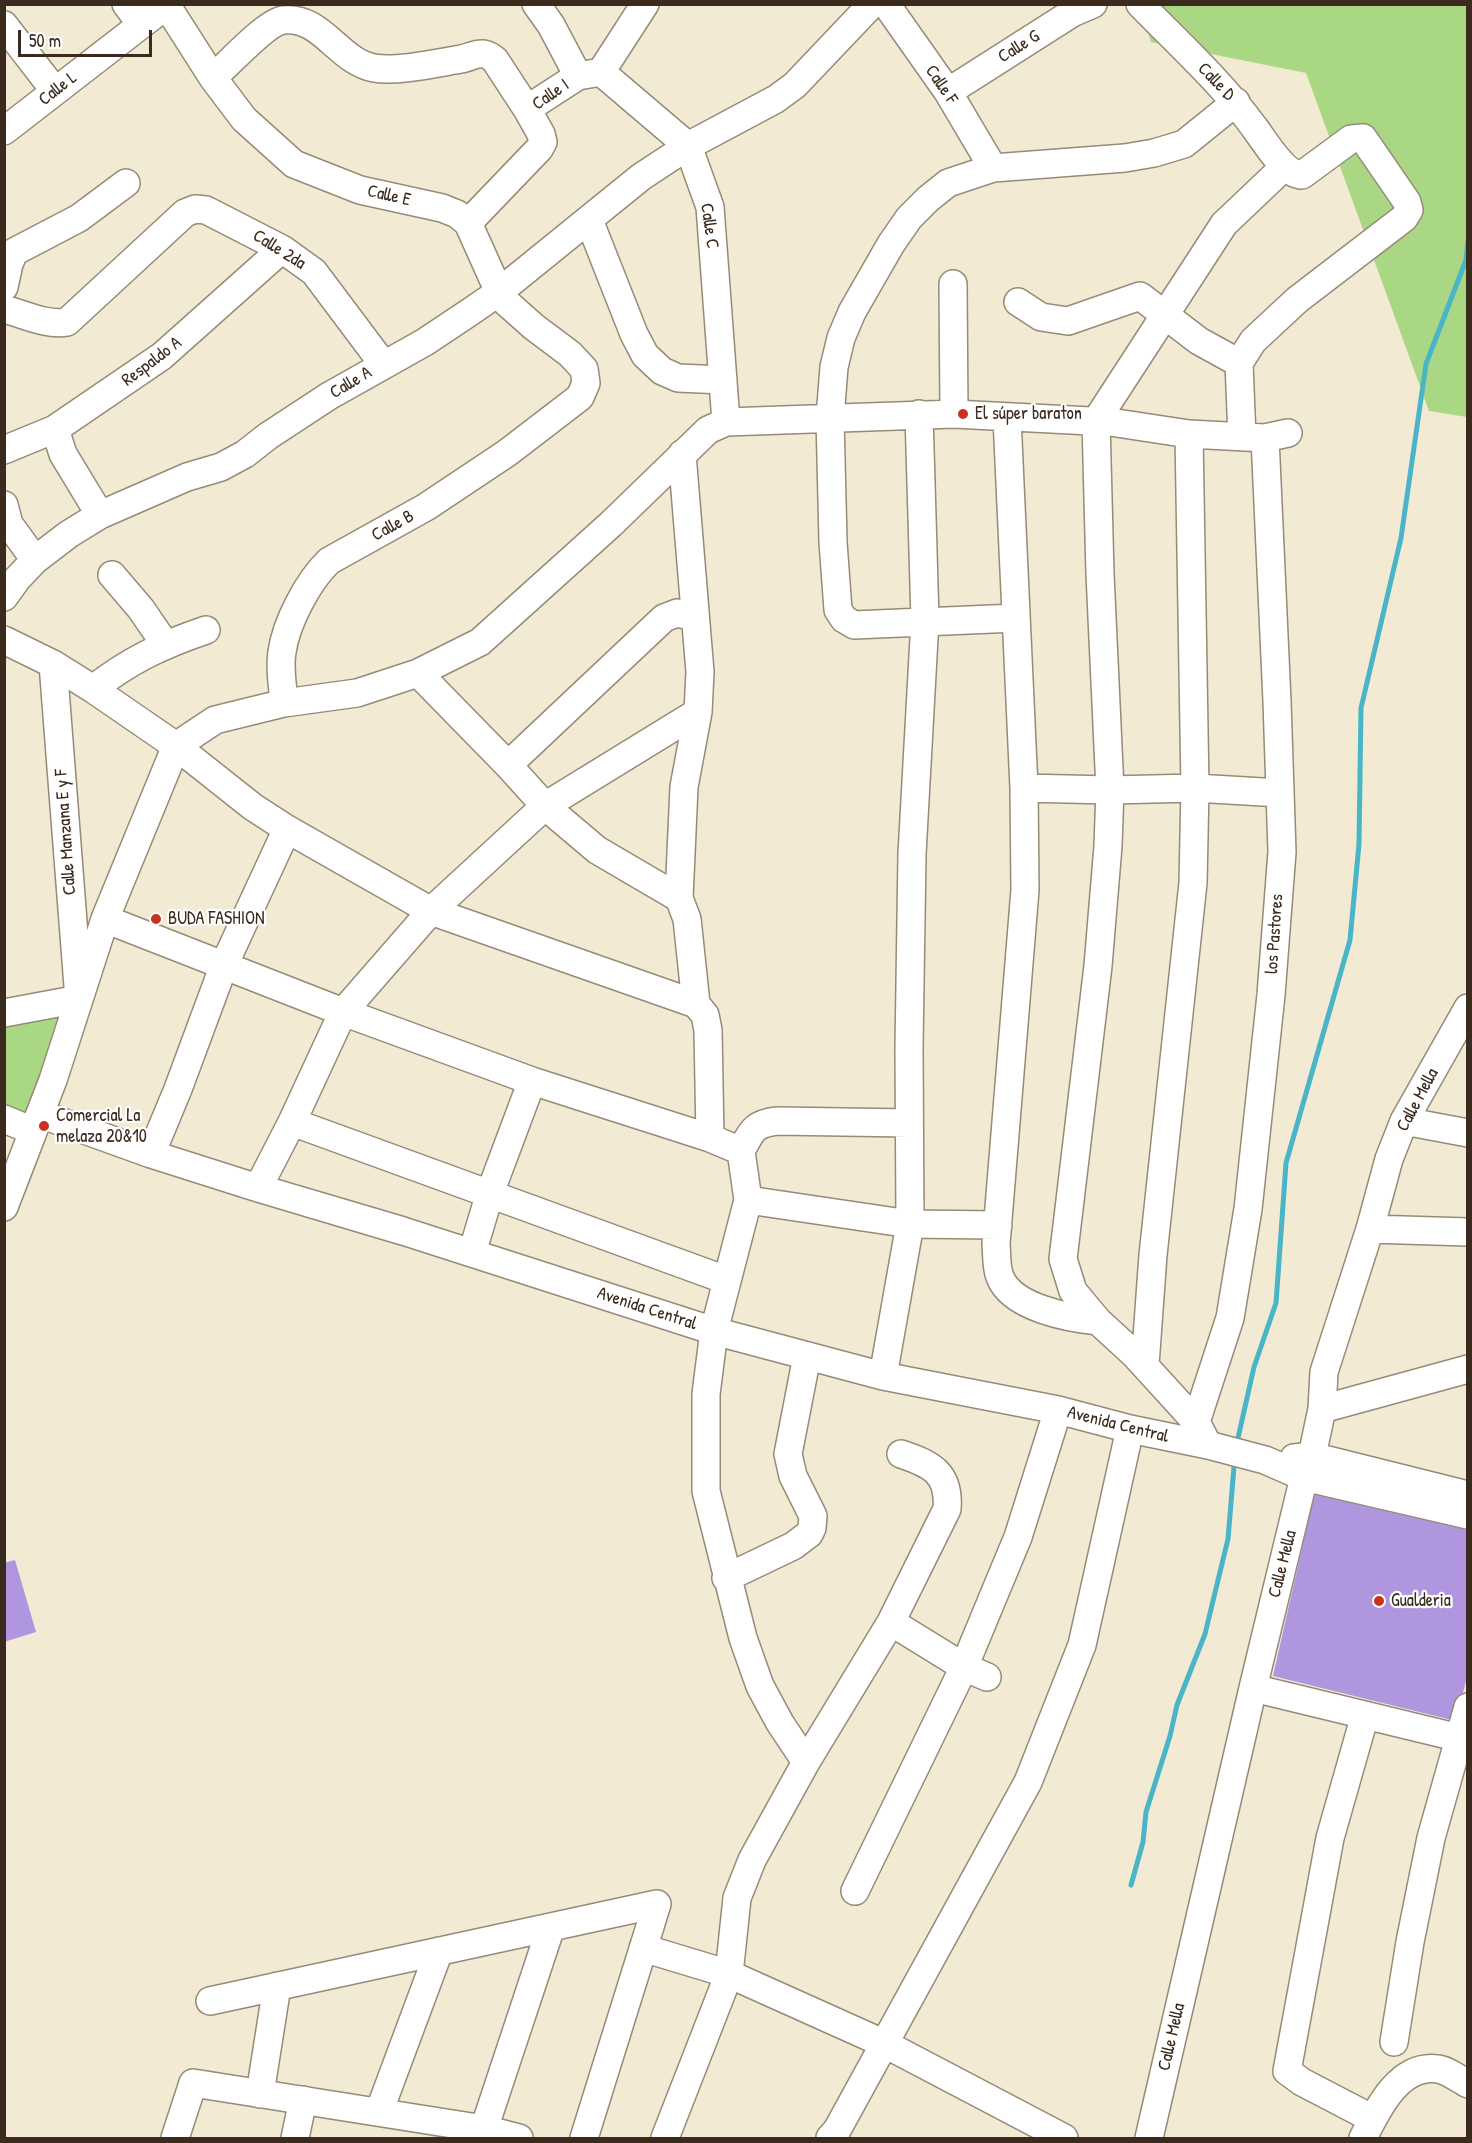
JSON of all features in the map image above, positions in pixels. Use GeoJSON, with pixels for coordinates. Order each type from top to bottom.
{"type":"FeatureCollection","features":[{"type":"Feature","properties":{"kind":"street"},"geometry":{"type":"LineString","coordinates":[[536,4],[590,74]]}},
{"type":"Feature","properties":{"kind":"street","name":"Calle I"},"geometry":{"type":"LineString","coordinates":[[468,223],[539,149],[543,142],[542,134],[526,110],[590,74],[645,4]]}},
{"type":"Feature","properties":{"kind":"street","name":"Calle A"},"geometry":{"type":"LineString","coordinates":[[4,597],[35,560],[69,534],[100,515],[188,477],[221,467],[245,454],[268,436],[383,364],[425,342],[499,292],[641,177],[688,146],[776,99],[795,85],[872,4]]}},
{"type":"Feature","properties":{"kind":"street","name":"Calle F"},"geometry":{"type":"LineString","coordinates":[[886,4],[948,92],[993,168]]}},
{"type":"Feature","properties":{"kind":"street","name":"Calle G"},"geometry":{"type":"LineString","coordinates":[[948,92],[1072,14],[1092,4]]}},
{"type":"Feature","properties":{"kind":"street","name":"Calle D"},"geometry":{"type":"LineString","coordinates":[[1140,4],[1236,102],[1284,167]]}},
{"type":"Feature","properties":{"kind":"street","name":"Calle L"},"geometry":{"type":"LineString","coordinates":[[4,131],[55,91],[134,14],[168,5]]}},
{"type":"Feature","properties":{"kind":"street","name":"Calle E"},"geometry":{"type":"LineString","coordinates":[[168,5],[213,78],[244,119],[294,164],[360,190],[442,208],[457,214],[468,223]]}},
{"type":"Feature","properties":{"kind":"street"},"geometry":{"type":"LineString","coordinates":[[213,78],[269,26],[281,20],[303,20],[360,63],[374,68],[394,68],[464,58],[480,53],[489,55],[495,60],[526,110]]}},
{"type":"Feature","properties":{"kind":"street"},"geometry":{"type":"LineString","coordinates":[[4,25],[55,91]]}},
{"type":"Feature","properties":{"kind":"street","name":"Calle C"},"geometry":{"type":"LineString","coordinates":[[590,74],[688,146],[710,207],[726,422]]}},
{"type":"Feature","properties":{"kind":"street"},"geometry":{"type":"LineString","coordinates":[[1015,618],[925,620],[854,625],[843,620],[838,610],[833,542],[830,418],[834,367],[841,338],[852,312],[891,244],[909,218],[948,183],[993,168],[1070,163],[1154,153],[1184,144],[1236,102]]}},
{"type":"Feature","properties":{"kind":"street"},"geometry":{"type":"LineString","coordinates":[[1018,302],[1041,317],[1068,321],[1140,296],[1165,314],[1199,341],[1239,363],[1253,341],[1297,300],[1404,218],[1409,210],[1407,202],[1363,138],[1352,139],[1302,175],[1296,175],[1284,167],[1224,224],[1165,314],[1096,421],[1100,574],[1110,790],[1108,846],[1098,966],[1063,1259],[1074,1291],[1098,1321],[1145,1365],[1202,1434]]}},
{"type":"Feature","properties":{"kind":"street"},"geometry":{"type":"LineString","coordinates":[[4,287],[14,252],[79,218],[126,183]]}},
{"type":"Feature","properties":{"kind":"street","name":"Calle 2da"},"geometry":{"type":"LineString","coordinates":[[4,309],[59,324],[67,322],[102,287],[185,213],[195,208],[206,210],[282,249],[314,272],[383,364]]}},
{"type":"Feature","properties":{"kind":"street"},"geometry":{"type":"LineString","coordinates":[[589,220],[634,334],[645,354],[662,371],[678,378],[723,380]]}},
{"type":"Feature","properties":{"kind":"street"},"geometry":{"type":"LineString","coordinates":[[468,223],[499,292]]}},
{"type":"Feature","properties":{"kind":"street","name":"Respaldo A"},"geometry":{"type":"LineString","coordinates":[[4,450],[55,429],[162,356],[282,249]]}},
{"type":"Feature","properties":{"kind":"street"},"geometry":{"type":"LineString","coordinates":[[953,284],[954,414]]}},
{"type":"Feature","properties":{"kind":"street","name":"Calle B"},"geometry":{"type":"LineString","coordinates":[[284,703],[282,648],[298,606],[322,567],[436,501],[507,453],[580,397],[586,383],[584,369],[570,354],[507,303],[499,292]]}},
{"type":"Feature","properties":{"kind":"street","name":"los Pastores"},"geometry":{"type":"LineString","coordinates":[[1202,1434],[1230,1318],[1248,1209],[1271,994],[1282,852],[1265,436],[1239,363]]}},
{"type":"Feature","properties":{"kind":"street"},"geometry":{"type":"LineString","coordinates":[[883,1376],[910,1224],[912,854],[925,620],[919,414]]}},
{"type":"Feature","properties":{"kind":"street"},"geometry":{"type":"LineString","coordinates":[[4,1207],[37,1123],[105,919],[176,746],[215,720],[284,703],[357,693],[418,673],[480,642],[611,524],[708,430],[726,422],[954,414],[1096,421],[1189,434],[1265,436]]}},
{"type":"Feature","properties":{"kind":"street"},"geometry":{"type":"LineString","coordinates":[[1006,418],[1024,788],[1025,890],[996,1244],[999,1275],[1006,1289],[1014,1297],[1067,1318],[1098,1321]]}},
{"type":"Feature","properties":{"kind":"street"},"geometry":{"type":"LineString","coordinates":[[55,429],[63,454],[100,515]]}},
{"type":"Feature","properties":{"kind":"street"},"geometry":{"type":"LineString","coordinates":[[1145,1365],[1155,1232],[1193,883],[1195,788],[1189,434]]}},
{"type":"Feature","properties":{"kind":"street"},"geometry":{"type":"LineString","coordinates":[[682,454],[700,672],[698,712],[684,787],[679,898],[687,919],[696,1004]]}},
{"type":"Feature","properties":{"kind":"street"},"geometry":{"type":"LineString","coordinates":[[4,505],[9,524],[35,560]]}},
{"type":"Feature","properties":{"kind":"street"},"geometry":{"type":"LineString","coordinates":[[112,575],[141,609],[165,644]]}},
{"type":"Feature","properties":{"kind":"street"},"geometry":{"type":"LineString","coordinates":[[508,765],[664,618],[677,613],[695,617]]}},
{"type":"Feature","properties":{"kind":"street"},"geometry":{"type":"LineString","coordinates":[[93,689],[116,671],[165,644],[206,630]]}},
{"type":"Feature","properties":{"kind":"street"},"geometry":{"type":"LineString","coordinates":[[4,640],[53,664],[93,689],[176,746],[253,807],[287,829],[431,911],[696,1004],[705,1015],[708,1030],[710,1138]]}},
{"type":"Feature","properties":{"kind":"street","name":"Calle Manzana E y F"},"geometry":{"type":"LineString","coordinates":[[53,664],[79,999]]}},
{"type":"Feature","properties":{"kind":"street"},"geometry":{"type":"LineString","coordinates":[[418,673],[545,806],[597,850],[679,898]]}},
{"type":"Feature","properties":{"kind":"street"},"geometry":{"type":"LineString","coordinates":[[258,1188],[292,1122],[343,1011],[431,911],[545,806],[698,712]]}},
{"type":"Feature","properties":{"kind":"street"},"geometry":{"type":"LineString","coordinates":[[1024,788],[1110,790],[1195,788],[1280,793]]}},
{"type":"Feature","properties":{"kind":"street"},"geometry":{"type":"LineString","coordinates":[[151,1154],[224,965],[287,829]]}},
{"type":"Feature","properties":{"kind":"street"},"geometry":{"type":"LineString","coordinates":[[105,919],[532,1081],[710,1138],[741,1151]]}},
{"type":"Feature","properties":{"kind":"street"},"geometry":{"type":"LineString","coordinates":[[4,1013],[79,999]]}},
{"type":"Feature","properties":{"kind":"street","name":"Calle Mella"},"geometry":{"type":"LineString","coordinates":[[1149,2139],[1252,1688],[1322,1409],[1324,1372],[1370,1228],[1389,1159],[1404,1121],[1467,1008]]}},
{"type":"Feature","properties":{"kind":"street"},"geometry":{"type":"LineString","coordinates":[[472,1253],[490,1193],[532,1081]]}},
{"type":"Feature","properties":{"kind":"street","name":"Avenida Central"},"geometry":{"type":"LineString","coordinates":[[4,1119],[37,1123],[151,1154],[472,1253],[714,1331],[883,1376],[1058,1410],[1130,1429],[1202,1434],[1265,1460],[1467,1495]]}},
{"type":"Feature","properties":{"kind":"street"},"geometry":{"type":"LineString","coordinates":[[806,1762],[780,1723],[760,1686],[743,1638],[726,1578],[706,1491],[706,1394],[714,1331],[748,1200],[741,1151],[752,1130],[763,1123],[777,1121],[909,1123]]}},
{"type":"Feature","properties":{"kind":"street"},"geometry":{"type":"LineString","coordinates":[[1404,1121],[1467,1133]]}},
{"type":"Feature","properties":{"kind":"street"},"geometry":{"type":"LineString","coordinates":[[292,1122],[726,1280]]}},
{"type":"Feature","properties":{"kind":"street"},"geometry":{"type":"LineString","coordinates":[[748,1200],[910,1224],[998,1225]]}},
{"type":"Feature","properties":{"kind":"street"},"geometry":{"type":"LineString","coordinates":[[1370,1228],[1467,1232]]}},
{"type":"Feature","properties":{"kind":"street"},"geometry":{"type":"LineString","coordinates":[[726,1578],[793,1546],[809,1534],[812,1528],[813,1516],[793,1476],[788,1454],[807,1356]]}},
{"type":"Feature","properties":{"kind":"street"},"geometry":{"type":"LineString","coordinates":[[1322,1409],[1467,1369]]}},
{"type":"Feature","properties":{"kind":"street"},"geometry":{"type":"LineString","coordinates":[[855,1891],[976,1672],[1058,1410]]}},
{"type":"Feature","properties":{"kind":"street"},"geometry":{"type":"LineString","coordinates":[[830,2139],[885,2044],[1028,1782],[1082,1645],[1130,1429]]}},
{"type":"Feature","properties":{"kind":"street"},"geometry":{"type":"LineString","coordinates":[[665,2139],[729,1974],[737,1898],[752,1860],[806,1762],[891,1622],[947,1509],[948,1497],[945,1486],[935,1469],[924,1461],[901,1454]]}},
{"type":"Feature","properties":{"kind":"street","name":"Avenida Central"},"geometry":{"type":"LineString","coordinates":[[1308,1467],[1467,1515]]}},
{"type":"Feature","properties":{"kind":"street"},"geometry":{"type":"LineString","coordinates":[[891,1622],[976,1672]]}},
{"type":"Feature","properties":{"kind":"street"},"geometry":{"type":"LineString","coordinates":[[1252,1688],[1463,1738]]}},
{"type":"Feature","properties":{"kind":"street"},"geometry":{"type":"LineString","coordinates":[[1394,2042],[1410,1942],[1431,1838],[1463,1738],[1467,1707]]}},
{"type":"Feature","properties":{"kind":"street"},"geometry":{"type":"LineString","coordinates":[[1365,1715],[1330,1838],[1287,2072],[1368,2129],[1399,2081],[1416,2070],[1438,2069],[1467,2084]]}},
{"type":"Feature","properties":{"kind":"street"},"geometry":{"type":"LineString","coordinates":[[210,2001],[657,1904],[584,2139]]}},
{"type":"Feature","properties":{"kind":"street"},"geometry":{"type":"LineString","coordinates":[[483,2129],[551,1927]]}},
{"type":"Feature","properties":{"kind":"street"},"geometry":{"type":"LineString","coordinates":[[643,1948],[729,1974],[885,2044],[1064,2139]]}},
{"type":"Feature","properties":{"kind":"street"},"geometry":{"type":"LineString","coordinates":[[379,2112],[439,1951]]}},
{"type":"Feature","properties":{"kind":"street"},"geometry":{"type":"LineString","coordinates":[[260,2094],[277,1986]]}},
{"type":"Feature","properties":{"kind":"street"},"geometry":{"type":"LineString","coordinates":[[175,2139],[193,2084],[483,2129],[519,2139]]}},
{"type":"Feature","properties":{"kind":"street"},"geometry":{"type":"LineString","coordinates":[[295,2139],[303,2100]]}},
{"type":"Feature","properties":{"kind":"green space"},"geometry":{"type":"Polygon","coordinates":[[[1139,5],[1467,5],[1467,417],[1429,411],[1306,73],[1151,42],[1139,5]]]}},
{"type":"Feature","properties":{"kind":"green space"},"geometry":{"type":"Polygon","coordinates":[[[60,1015],[29,1115],[5,1106],[4,1021],[60,1015]]]}},
{"type":"Feature","properties":{"kind":"building","name":"Gualderia"},"geometry":{"type":"Polygon","coordinates":[[[1315,1491],[1468,1528],[1468,1673],[1456,1721],[1273,1676],[1315,1491]]]}},
{"type":"Feature","properties":{"kind":"building"},"geometry":{"type":"Polygon","coordinates":[[[15,1560],[36,1632],[4,1642],[4,1563],[15,1560]]]}},
{"type":"Feature","properties":{"kind":"waterway"},"geometry":{"type":"LineString","coordinates":[[1238,1438],[1254,1367],[1276,1303],[1286,1163],[1350,940],[1359,844],[1361,708],[1401,538],[1426,364],[1466,260],[1468,240]]}},
{"type":"Feature","properties":{"kind":"waterway"},"geometry":{"type":"LineString","coordinates":[[1131,1885],[1143,1842],[1146,1812],[1170,1736],[1177,1705],[1205,1634],[1228,1539],[1234,1467]]}},
{"type":"Feature","properties":{"kind":"place","name":"El súper baraton"},"geometry":{"type":"Point","coordinates":[963,414]}},
{"type":"Feature","properties":{"kind":"place","name":"BUDA FASHION"},"geometry":{"type":"Point","coordinates":[156,919]}},
{"type":"Feature","properties":{"kind":"place","name":"Comercial La melaza 20&10"},"geometry":{"type":"Point","coordinates":[44,1126]}},
{"type":"Feature","properties":{"kind":"place","name":"Gualderia"},"geometry":{"type":"Point","coordinates":[1379,1601]}}]}
